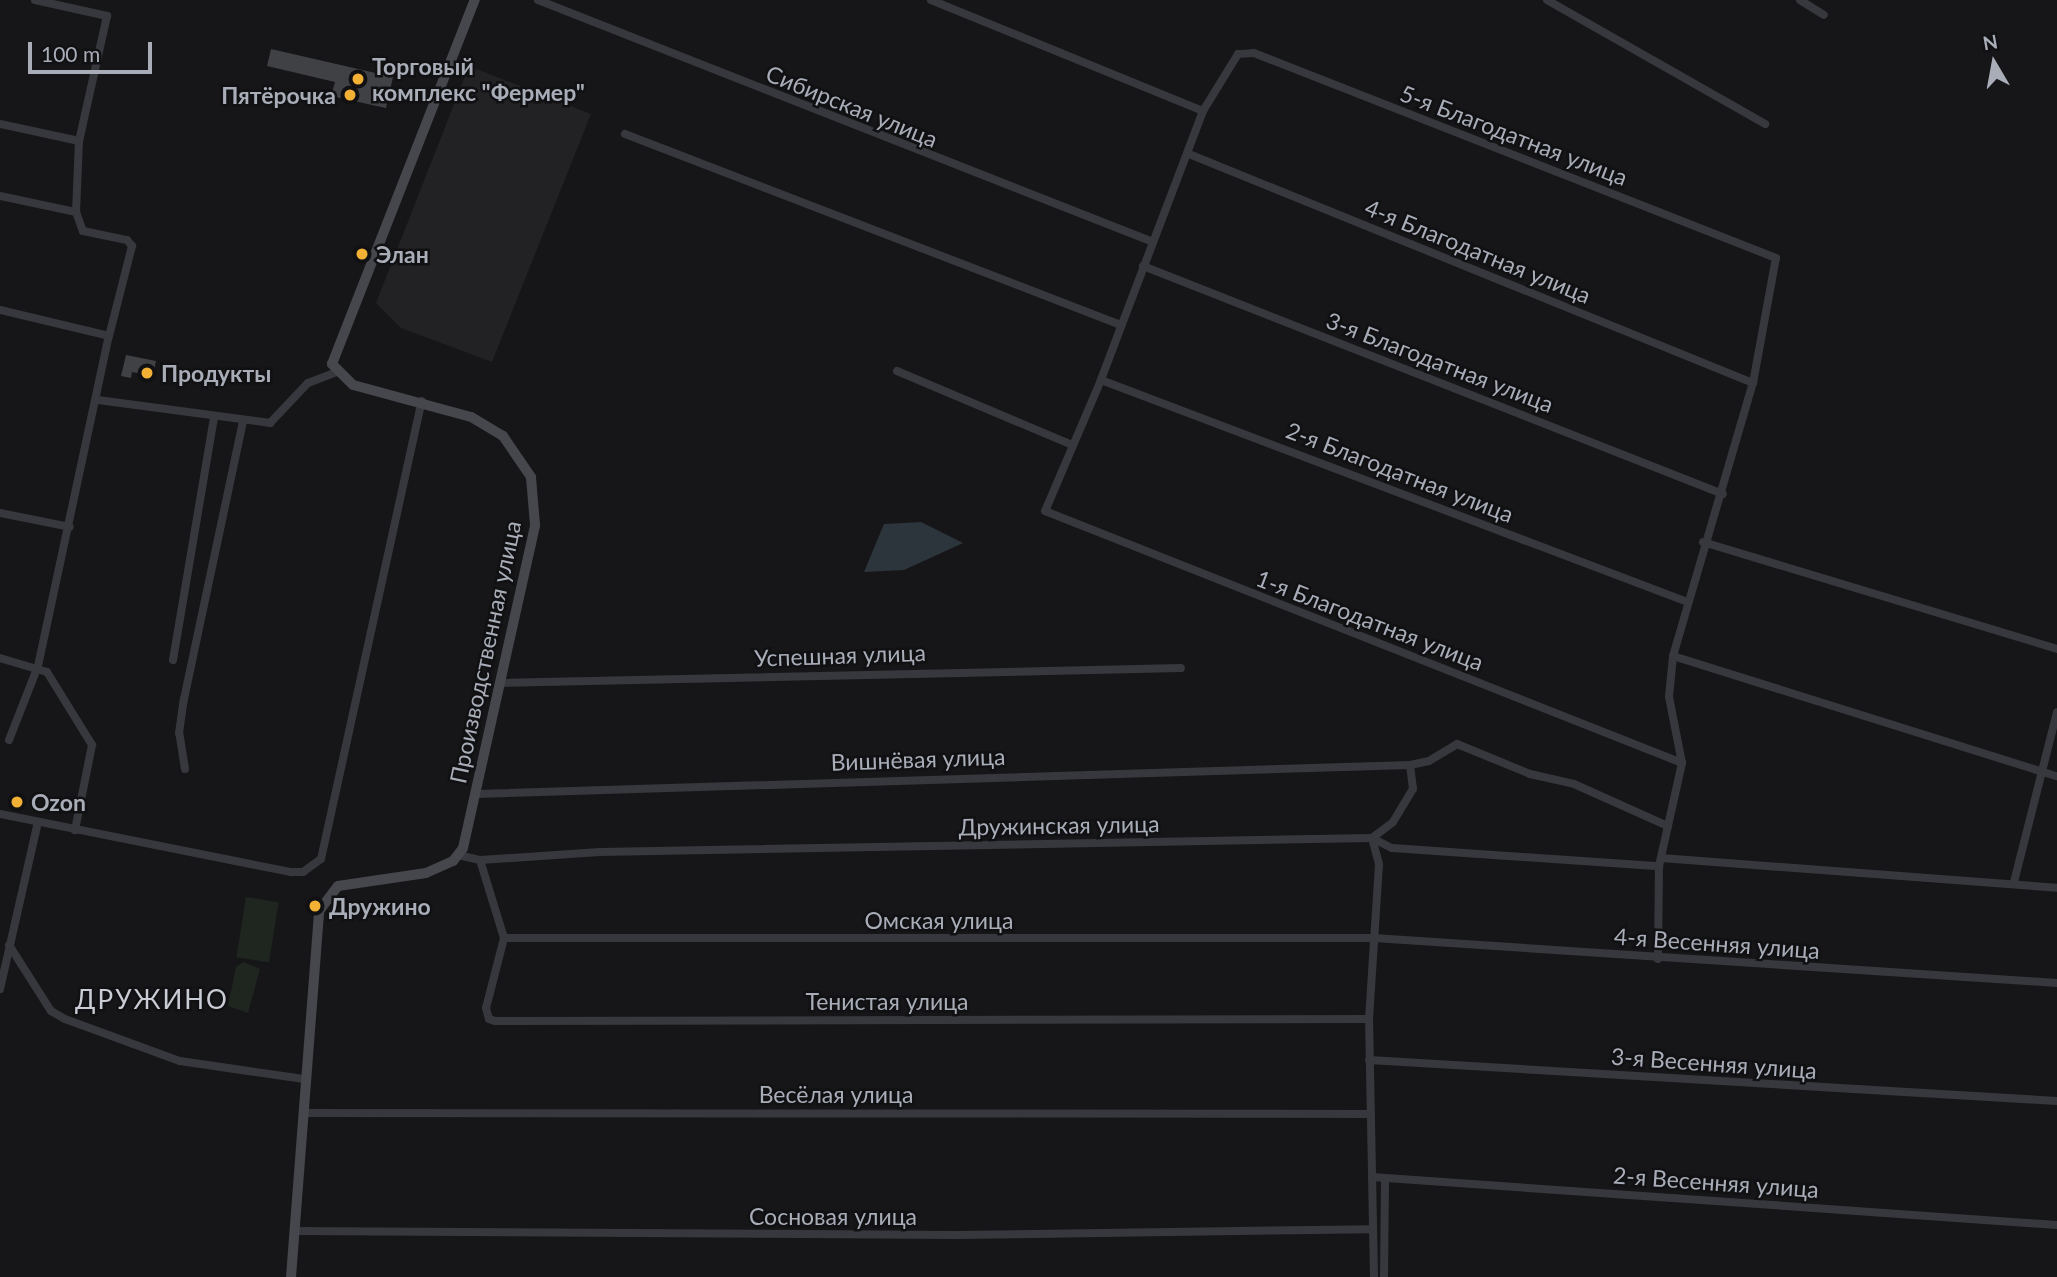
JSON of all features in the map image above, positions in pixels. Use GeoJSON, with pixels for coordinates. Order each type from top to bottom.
{"type":"FeatureCollection","features":[{"type":"Feature","properties":{"kind":"street"},"geometry":{"type":"LineString","coordinates":[[9,740],[38,666],[98,400],[109,336],[132,246],[127,240],[83,231],[76,212],[79,141],[107,16],[35,0]]}},
{"type":"Feature","properties":{"kind":"street"},"geometry":{"type":"LineString","coordinates":[[98,400],[243,422],[278,419],[308,383],[336,372],[333,354],[475,0]]}},
{"type":"Feature","properties":{"kind":"street","name":"Сибирская улица"},"geometry":{"type":"LineString","coordinates":[[538,0],[1153,242]]}},
{"type":"Feature","properties":{"kind":"street"},"geometry":{"type":"LineString","coordinates":[[897,371],[1072,445],[1101,380],[1143,266],[1189,154],[1203,111],[931,0]]}},
{"type":"Feature","properties":{"kind":"street"},"geometry":{"type":"LineString","coordinates":[[1547,0],[1765,124]]}},
{"type":"Feature","properties":{"kind":"street"},"geometry":{"type":"LineString","coordinates":[[1800,0],[1824,15]]}},
{"type":"Feature","properties":{"kind":"street","name":"5-я Благодатная улица"},"geometry":{"type":"LineString","coordinates":[[1203,111],[1238,54],[1254,53],[1776,258],[1753,383]]}},
{"type":"Feature","properties":{"kind":"street"},"geometry":{"type":"LineString","coordinates":[[0,124],[79,141]]}},
{"type":"Feature","properties":{"kind":"street"},"geometry":{"type":"LineString","coordinates":[[625,134],[1121,325]]}},
{"type":"Feature","properties":{"kind":"street","name":"4-я Благодатная улица"},"geometry":{"type":"LineString","coordinates":[[1189,154],[1753,383]]}},
{"type":"Feature","properties":{"kind":"street"},"geometry":{"type":"LineString","coordinates":[[0,196],[76,212]]}},
{"type":"Feature","properties":{"kind":"street","name":"3-я Благодатная улица"},"geometry":{"type":"LineString","coordinates":[[1143,266],[1723,494]]}},
{"type":"Feature","properties":{"kind":"street"},"geometry":{"type":"LineString","coordinates":[[0,310],[109,336]]}},
{"type":"Feature","properties":{"kind":"street","name":"Производственная улица"},"geometry":{"type":"LineString","coordinates":[[336,372],[354,385],[422,401],[487,425],[517,452],[531,477],[535,525],[477,794],[458,855]]}},
{"type":"Feature","properties":{"kind":"street","name":"2-я Благодатная улица"},"geometry":{"type":"LineString","coordinates":[[1101,380],[1685,601]]}},
{"type":"Feature","properties":{"kind":"street"},"geometry":{"type":"LineString","coordinates":[[1658,958],[1660,862],[1682,763],[1669,697],[1673,656],[1685,601],[1703,542],[1723,494],[1753,383]]}},
{"type":"Feature","properties":{"kind":"street"},"geometry":{"type":"LineString","coordinates":[[0,814],[291,872],[313,866],[321,859],[422,401]]}},
{"type":"Feature","properties":{"kind":"street"},"geometry":{"type":"LineString","coordinates":[[173,660],[214,418]]}},
{"type":"Feature","properties":{"kind":"street"},"geometry":{"type":"LineString","coordinates":[[185,769],[179,733],[184,699],[243,422]]}},
{"type":"Feature","properties":{"kind":"street","name":"1-я Благодатная улица"},"geometry":{"type":"LineString","coordinates":[[1072,445],[1045,512],[1682,763]]}},
{"type":"Feature","properties":{"kind":"street"},"geometry":{"type":"LineString","coordinates":[[0,513],[70,527]]}},
{"type":"Feature","properties":{"kind":"street"},"geometry":{"type":"LineString","coordinates":[[1703,542],[2057,649]]}},
{"type":"Feature","properties":{"kind":"street"},"geometry":{"type":"LineString","coordinates":[[1673,656],[2057,776]]}},
{"type":"Feature","properties":{"kind":"street"},"geometry":{"type":"LineString","coordinates":[[0,658],[38,666],[52,679],[92,745],[75,830]]}},
{"type":"Feature","properties":{"kind":"street","name":"Успешная улица"},"geometry":{"type":"LineString","coordinates":[[501,683],[1181,668]]}},
{"type":"Feature","properties":{"kind":"street"},"geometry":{"type":"LineString","coordinates":[[2014,882],[2057,712]]}},
{"type":"Feature","properties":{"kind":"street"},"geometry":{"type":"LineString","coordinates":[[1374,1277],[1369,1019],[1380,864],[1372,838],[1393,822],[1413,789],[1410,765],[1429,761],[1457,744],[1530,774],[1574,784],[1668,826]]}},
{"type":"Feature","properties":{"kind":"street","name":"Вишнёвая улица"},"geometry":{"type":"LineString","coordinates":[[477,794],[1410,765]]}},
{"type":"Feature","properties":{"kind":"street"},"geometry":{"type":"LineString","coordinates":[[0,989],[38,822]]}},
{"type":"Feature","properties":{"kind":"street","name":"Дружинская улица"},"geometry":{"type":"LineString","coordinates":[[458,855],[481,860],[600,852],[1372,838],[1392,848],[2014,882],[2057,888]]}},
{"type":"Feature","properties":{"kind":"street"},"geometry":{"type":"LineString","coordinates":[[291,1277],[314,932],[327,897],[353,880],[426,873],[458,855]]}},
{"type":"Feature","properties":{"kind":"street"},"geometry":{"type":"LineString","coordinates":[[481,860],[504,938]]}},
{"type":"Feature","properties":{"kind":"street","name":"Омская улица"},"geometry":{"type":"LineString","coordinates":[[504,938],[1374,938]]}},
{"type":"Feature","properties":{"kind":"street","name":"Тенистая улица"},"geometry":{"type":"LineString","coordinates":[[504,938],[486,1008],[489,1019],[495,1021],[1369,1019]]}},
{"type":"Feature","properties":{"kind":"street","name":"4-я Весенняя улица"},"geometry":{"type":"LineString","coordinates":[[1374,938],[2057,983]]}},
{"type":"Feature","properties":{"kind":"street"},"geometry":{"type":"LineString","coordinates":[[9,944],[51,1011],[65,1019],[180,1061],[304,1079]]}},
{"type":"Feature","properties":{"kind":"street","name":"3-я Весенняя улица"},"geometry":{"type":"LineString","coordinates":[[1369,1059],[2057,1101]]}},
{"type":"Feature","properties":{"kind":"street","name":"Весёлая улица"},"geometry":{"type":"LineString","coordinates":[[303,1113],[1369,1114]]}},
{"type":"Feature","properties":{"kind":"street","name":"2-я Весенняя улица"},"geometry":{"type":"LineString","coordinates":[[1372,1177],[2057,1225]]}},
{"type":"Feature","properties":{"kind":"street"},"geometry":{"type":"LineString","coordinates":[[1384,1277],[1385,1178]]}},
{"type":"Feature","properties":{"kind":"street","name":"Сосновая улица"},"geometry":{"type":"LineString","coordinates":[[294,1231],[956,1235],[1372,1229]]}},
{"type":"Feature","properties":{"kind":"shaded area"},"geometry":{"type":"Polygon","coordinates":[[[469,66],[591,114],[492,362],[401,328],[376,303],[469,66]]]}},
{"type":"Feature","properties":{"kind":"shaded area"},"geometry":{"type":"Polygon","coordinates":[[[921,522],[963,543],[904,570],[864,572],[884,524],[921,522]]]}},
{"type":"Feature","properties":{"kind":"shaded area"},"geometry":{"type":"Polygon","coordinates":[[[246,897],[279,902],[269,962],[236,957],[246,897]]]}},
{"type":"Feature","properties":{"kind":"shaded area"},"geometry":{"type":"Polygon","coordinates":[[[243,962],[260,969],[248,1013],[228,1006],[236,967],[243,962]]]}},
{"type":"Feature","properties":{"kind":"building","name":"Торговый комплекс \"Фермер\""},"geometry":{"type":"Polygon","coordinates":[[[271,49],[393,77],[386,108],[331,96],[335,82],[267,66],[271,49]]]}},
{"type":"Feature","properties":{"kind":"building","name":"Продукты"},"geometry":{"type":"Polygon","coordinates":[[[126,355],[156,361],[153,376],[132,372],[131,378],[121,376],[126,355]]]}},
{"type":"Feature","properties":{"kind":"place","name":"Торговый комплекс \"Фермер\""},"geometry":{"type":"Point","coordinates":[358,79]}},
{"type":"Feature","properties":{"kind":"place","name":"Пятёрочка"},"geometry":{"type":"Point","coordinates":[350,95]}},
{"type":"Feature","properties":{"kind":"place","name":"Элан"},"geometry":{"type":"Point","coordinates":[362,254]}},
{"type":"Feature","properties":{"kind":"place","name":"Продукты"},"geometry":{"type":"Point","coordinates":[147,373]}},
{"type":"Feature","properties":{"kind":"place","name":"Ozon"},"geometry":{"type":"Point","coordinates":[17,802]}},
{"type":"Feature","properties":{"kind":"place","name":"Дружино"},"geometry":{"type":"Point","coordinates":[315,906]}},
{"type":"Feature","properties":{"kind":"district","name":"ДРУЖИНО"},"geometry":{"type":"Point","coordinates":[152,1000]}}]}
